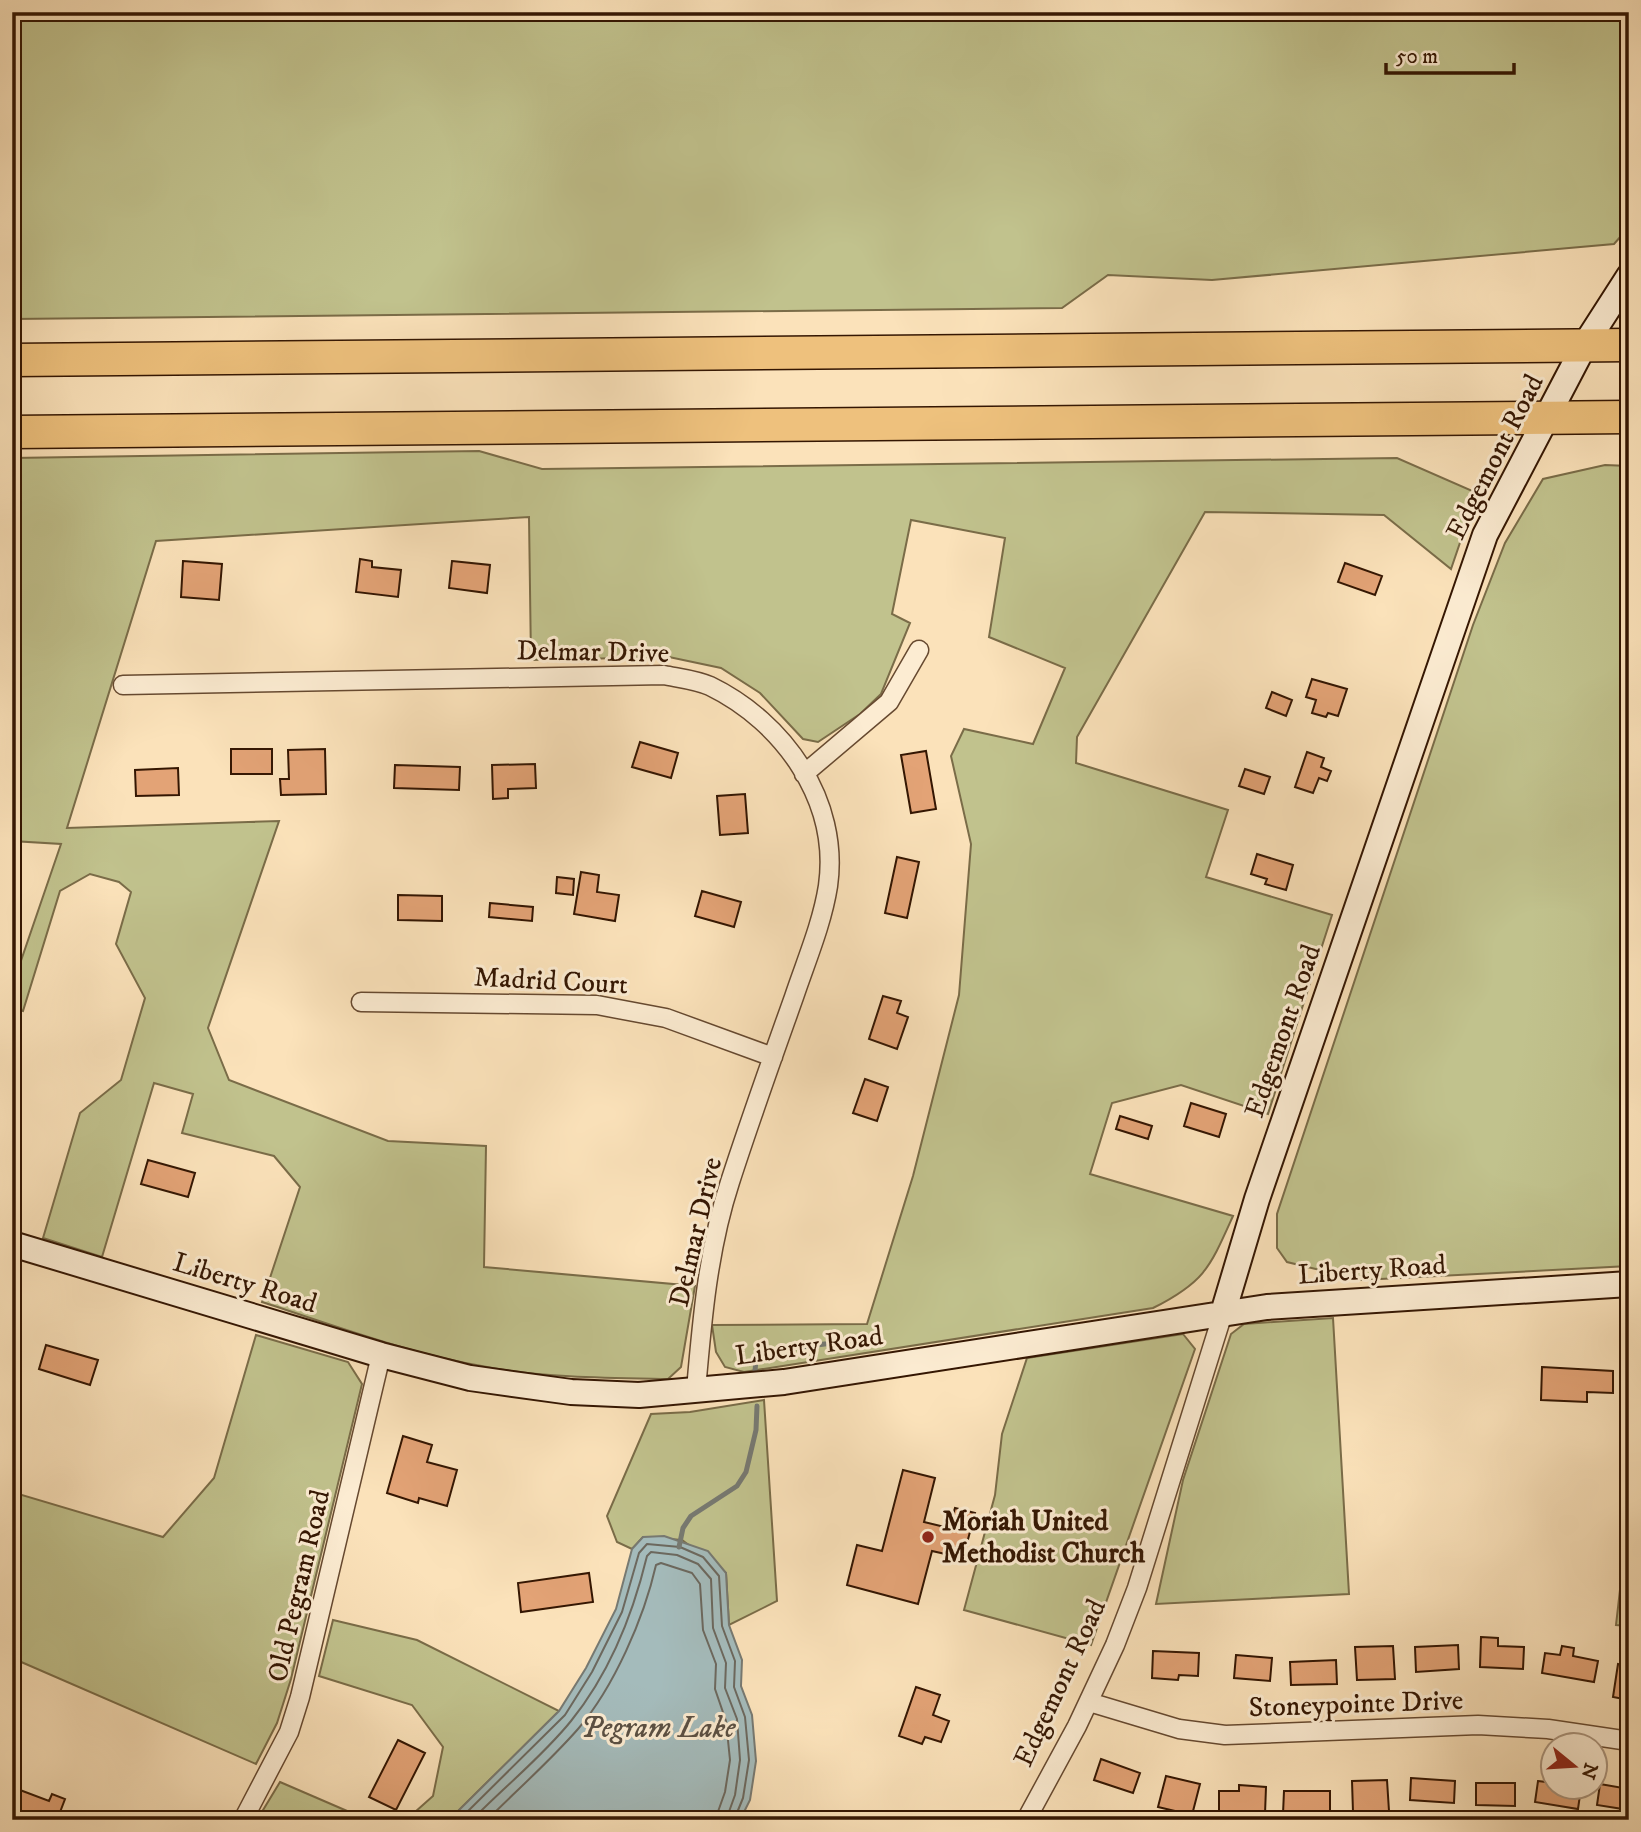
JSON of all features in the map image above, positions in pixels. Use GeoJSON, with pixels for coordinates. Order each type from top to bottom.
{"type":"FeatureCollection","features":[{"type":"Feature","properties":{"kind":"highway"},"geometry":{"type":"LineString","coordinates":[[12,360],[1629,345]]}},
{"type":"Feature","properties":{"kind":"highway"},"geometry":{"type":"LineString","coordinates":[[12,432],[1547,420],[1629,417]]}},
{"type":"Feature","properties":{"kind":"street","name":"Edgemont Road"},"geometry":{"type":"LineString","coordinates":[[1026,1820],[1089,1702],[1137,1588],[1257,1199],[1466,587],[1502,498],[1547,420],[1584,346],[1629,275]]}},
{"type":"Feature","properties":{"kind":"street"},"geometry":{"type":"LineString","coordinates":[[804,774],[889,702],[919,650]]}},
{"type":"Feature","properties":{"kind":"street","name":"Delmar Drive"},"geometry":{"type":"LineString","coordinates":[[123,685],[664,675],[707,684],[747,707],[785,742],[804,774],[823,816],[828,850],[828,886],[817,930],[729,1184],[717,1231],[703,1311],[696,1390]]}},
{"type":"Feature","properties":{"kind":"street","name":"Madrid Court"},"geometry":{"type":"LineString","coordinates":[[361,1002],[597,1005],[666,1018],[773,1057]]}},
{"type":"Feature","properties":{"kind":"street","name":"Liberty Road"},"geometry":{"type":"LineString","coordinates":[[12,1244],[381,1355],[470,1378],[537,1389],[639,1395],[785,1382],[1267,1307],[1629,1284]]}},
{"type":"Feature","properties":{"kind":"street","name":"Old Pegram Road"},"geometry":{"type":"LineString","coordinates":[[243,1820],[289,1732],[300,1697],[381,1355]]}},
{"type":"Feature","properties":{"kind":"street","name":"Stoneypointe Drive"},"geometry":{"type":"LineString","coordinates":[[1089,1702],[1179,1728],[1225,1735],[1478,1725],[1548,1729],[1629,1741]]}},
{"type":"Feature","properties":{"kind":"green space"},"geometry":{"type":"Polygon","coordinates":[[[12,12],[1629,12],[1629,227],[1614,244],[1212,280],[1108,275],[1062,308],[12,319],[12,12]]]}},
{"type":"Feature","properties":{"kind":"green space"},"geometry":{"type":"Polygon","coordinates":[[[479,451],[542,469],[1397,458],[1477,493],[1451,569],[1384,515],[1205,512],[1077,737],[1076,763],[1228,810],[1206,877],[1332,915],[1268,1114],[1181,1085],[1112,1103],[1090,1174],[1233,1216],[1211,1261],[1195,1281],[1153,1308],[744,1372],[725,1367],[716,1352],[712,1325],[867,1324],[913,1176],[959,995],[971,844],[951,756],[964,729],[1033,744],[1065,668],[989,637],[1005,538],[911,520],[892,614],[910,623],[881,694],[860,714],[818,742],[803,739],[760,693],[721,668],[669,657],[531,660],[529,517],[156,541],[67,828],[279,821],[208,1028],[229,1080],[388,1141],[486,1146],[484,1267],[695,1286],[681,1367],[668,1379],[600,1378],[487,1367],[401,1347],[262,1302],[300,1187],[274,1156],[182,1133],[193,1094],[154,1083],[102,1257],[43,1238],[80,1113],[121,1080],[145,998],[116,944],[131,892],[119,882],[90,874],[60,891],[23,1011],[12,1008],[12,987],[61,844],[12,841],[12,458],[479,451]]]}},
{"type":"Feature","properties":{"kind":"green space"},"geometry":{"type":"Polygon","coordinates":[[[1605,465],[1629,466],[1629,1266],[1361,1280],[1287,1262],[1277,1248],[1277,1214],[1473,625],[1505,543],[1543,479],[1605,465]]]}},
{"type":"Feature","properties":{"kind":"green space"},"geometry":{"type":"Polygon","coordinates":[[[1333,1318],[1349,1594],[1156,1604],[1183,1480],[1231,1334],[1244,1324],[1333,1318]]]}},
{"type":"Feature","properties":{"kind":"green space"},"geometry":{"type":"Polygon","coordinates":[[[1183,1334],[1195,1349],[1091,1645],[964,1610],[995,1495],[1002,1434],[1027,1358],[1183,1334]]]}},
{"type":"Feature","properties":{"kind":"green space"},"geometry":{"type":"Polygon","coordinates":[[[256,1335],[348,1362],[362,1384],[291,1679],[277,1723],[256,1764],[12,1658],[12,1492],[163,1537],[214,1478],[256,1335]]]}},
{"type":"Feature","properties":{"kind":"green space"},"geometry":{"type":"Polygon","coordinates":[[[764,1400],[777,1601],[729,1625],[726,1573],[682,1540],[643,1537],[632,1549],[617,1542],[607,1516],[651,1414],[690,1412],[764,1400]]]}},
{"type":"Feature","properties":{"kind":"green space"},"geometry":{"type":"Polygon","coordinates":[[[1629,1556],[1629,1626],[1616,1625],[1621,1581],[1629,1556]]]}},
{"type":"Feature","properties":{"kind":"green space"},"geometry":{"type":"Polygon","coordinates":[[[333,1620],[417,1640],[559,1711],[449,1820],[406,1820],[433,1796],[443,1747],[412,1705],[319,1676],[333,1620]]]}},
{"type":"Feature","properties":{"kind":"green space"},"geometry":{"type":"Polygon","coordinates":[[[280,1782],[368,1820],[257,1820],[280,1782]]]}},
{"type":"Feature","properties":{"kind":"water","name":"Pegram Lake"},"geometry":{"type":"Polygon","coordinates":[[[664,1536],[708,1551],[726,1573],[729,1625],[742,1660],[741,1686],[752,1715],[756,1761],[750,1800],[740,1820],[449,1820],[559,1711],[586,1668],[616,1609],[632,1549],[643,1537],[664,1536]]]}},
{"type":"Feature","properties":{"kind":"building"},"geometry":{"type":"Polygon","coordinates":[[[360,559],[372,561],[372,567],[401,570],[398,597],[356,592],[360,559]]]}},
{"type":"Feature","properties":{"kind":"building"},"geometry":{"type":"Polygon","coordinates":[[[183,561],[222,564],[219,600],[181,597],[183,561]]]}},
{"type":"Feature","properties":{"kind":"building"},"geometry":{"type":"Polygon","coordinates":[[[452,561],[490,565],[487,593],[449,588],[452,561]]]}},
{"type":"Feature","properties":{"kind":"building"},"geometry":{"type":"Polygon","coordinates":[[[1345,563],[1382,576],[1375,595],[1338,582],[1345,563]]]}},
{"type":"Feature","properties":{"kind":"building"},"geometry":{"type":"Polygon","coordinates":[[[1312,679],[1347,689],[1338,716],[1328,713],[1326,717],[1312,713],[1316,700],[1306,697],[1312,679]]]}},
{"type":"Feature","properties":{"kind":"building"},"geometry":{"type":"Polygon","coordinates":[[[1272,692],[1292,700],[1286,716],[1266,708],[1272,692]]]}},
{"type":"Feature","properties":{"kind":"building"},"geometry":{"type":"Polygon","coordinates":[[[640,742],[678,753],[671,778],[632,767],[640,742]]]}},
{"type":"Feature","properties":{"kind":"building"},"geometry":{"type":"Polygon","coordinates":[[[231,749],[272,749],[272,774],[231,774],[231,749]]]}},
{"type":"Feature","properties":{"kind":"building"},"geometry":{"type":"Polygon","coordinates":[[[325,749],[326,794],[281,795],[280,779],[289,779],[288,750],[325,749]]]}},
{"type":"Feature","properties":{"kind":"building"},"geometry":{"type":"Polygon","coordinates":[[[926,751],[936,809],[911,813],[901,755],[926,751]]]}},
{"type":"Feature","properties":{"kind":"building"},"geometry":{"type":"Polygon","coordinates":[[[1307,752],[1324,758],[1321,767],[1331,771],[1327,781],[1319,778],[1313,793],[1295,787],[1307,752]]]}},
{"type":"Feature","properties":{"kind":"building"},"geometry":{"type":"Polygon","coordinates":[[[535,764],[536,788],[508,789],[508,798],[493,799],[492,765],[535,764]]]}},
{"type":"Feature","properties":{"kind":"building"},"geometry":{"type":"Polygon","coordinates":[[[395,765],[460,767],[459,790],[394,788],[395,765]]]}},
{"type":"Feature","properties":{"kind":"building"},"geometry":{"type":"Polygon","coordinates":[[[178,768],[179,795],[136,796],[135,770],[178,768]]]}},
{"type":"Feature","properties":{"kind":"building"},"geometry":{"type":"Polygon","coordinates":[[[1245,769],[1270,777],[1264,794],[1239,786],[1245,769]]]}},
{"type":"Feature","properties":{"kind":"building"},"geometry":{"type":"Polygon","coordinates":[[[745,794],[748,833],[720,835],[717,796],[745,794]]]}},
{"type":"Feature","properties":{"kind":"building"},"geometry":{"type":"Polygon","coordinates":[[[1257,854],[1293,865],[1286,890],[1265,884],[1267,879],[1251,874],[1257,854]]]}},
{"type":"Feature","properties":{"kind":"building"},"geometry":{"type":"Polygon","coordinates":[[[897,857],[919,862],[907,918],[885,913],[897,857]]]}},
{"type":"Feature","properties":{"kind":"building"},"geometry":{"type":"Polygon","coordinates":[[[581,872],[599,875],[597,892],[619,895],[615,921],[574,914],[581,872]]]}},
{"type":"Feature","properties":{"kind":"building"},"geometry":{"type":"Polygon","coordinates":[[[557,877],[574,879],[573,895],[556,893],[557,877]]]}},
{"type":"Feature","properties":{"kind":"building"},"geometry":{"type":"Polygon","coordinates":[[[702,891],[741,902],[734,927],[695,916],[702,891]]]}},
{"type":"Feature","properties":{"kind":"building"},"geometry":{"type":"Polygon","coordinates":[[[398,895],[442,896],[442,921],[398,920],[398,895]]]}},
{"type":"Feature","properties":{"kind":"building"},"geometry":{"type":"Polygon","coordinates":[[[490,903],[533,907],[532,921],[489,917],[490,903]]]}},
{"type":"Feature","properties":{"kind":"building"},"geometry":{"type":"Polygon","coordinates":[[[883,996],[901,1001],[897,1013],[908,1017],[897,1049],[869,1039],[883,996]]]}},
{"type":"Feature","properties":{"kind":"building"},"geometry":{"type":"Polygon","coordinates":[[[865,1079],[888,1087],[877,1121],[853,1113],[865,1079]]]}},
{"type":"Feature","properties":{"kind":"building"},"geometry":{"type":"Polygon","coordinates":[[[1191,1103],[1226,1114],[1219,1137],[1184,1126],[1191,1103]]]}},
{"type":"Feature","properties":{"kind":"building"},"geometry":{"type":"Polygon","coordinates":[[[1120,1116],[1152,1126],[1148,1139],[1116,1129],[1120,1116]]]}},
{"type":"Feature","properties":{"kind":"building"},"geometry":{"type":"Polygon","coordinates":[[[148,1160],[195,1173],[188,1197],[141,1184],[148,1160]]]}},
{"type":"Feature","properties":{"kind":"building"},"geometry":{"type":"Polygon","coordinates":[[[46,1345],[98,1360],[90,1385],[39,1369],[46,1345]]]}},
{"type":"Feature","properties":{"kind":"building"},"geometry":{"type":"Polygon","coordinates":[[[1542,1367],[1613,1371],[1613,1393],[1587,1392],[1587,1402],[1541,1400],[1542,1367]]]}},
{"type":"Feature","properties":{"kind":"building"},"geometry":{"type":"Polygon","coordinates":[[[403,1436],[432,1445],[427,1462],[457,1470],[447,1506],[419,1498],[418,1503],[387,1493],[403,1436]]]}},
{"type":"Feature","properties":{"kind":"building","name":"Moriah United Methodist Church"},"geometry":{"type":"Polygon","coordinates":[[[903,1470],[935,1478],[924,1522],[949,1528],[955,1508],[975,1513],[963,1558],[932,1551],[918,1604],[847,1585],[857,1545],[882,1551],[903,1470]]]}},
{"type":"Feature","properties":{"kind":"building"},"geometry":{"type":"Polygon","coordinates":[[[589,1573],[593,1602],[521,1612],[518,1583],[589,1573]]]}},
{"type":"Feature","properties":{"kind":"building"},"geometry":{"type":"Polygon","coordinates":[[[1481,1637],[1498,1638],[1498,1646],[1524,1647],[1523,1669],[1480,1667],[1481,1637]]]}},
{"type":"Feature","properties":{"kind":"building"},"geometry":{"type":"Polygon","coordinates":[[[1458,1645],[1459,1669],[1416,1672],[1415,1647],[1458,1645]]]}},
{"type":"Feature","properties":{"kind":"building"},"geometry":{"type":"Polygon","coordinates":[[[1393,1646],[1395,1679],[1357,1680],[1355,1647],[1393,1646]]]}},
{"type":"Feature","properties":{"kind":"building"},"geometry":{"type":"Polygon","coordinates":[[[1562,1646],[1574,1648],[1573,1656],[1598,1661],[1594,1682],[1542,1673],[1545,1653],[1560,1655],[1562,1646]]]}},
{"type":"Feature","properties":{"kind":"building"},"geometry":{"type":"Polygon","coordinates":[[[1153,1651],[1199,1653],[1198,1676],[1179,1675],[1178,1680],[1152,1678],[1153,1651]]]}},
{"type":"Feature","properties":{"kind":"building"},"geometry":{"type":"Polygon","coordinates":[[[1236,1655],[1272,1658],[1270,1681],[1234,1678],[1236,1655]]]}},
{"type":"Feature","properties":{"kind":"building"},"geometry":{"type":"Polygon","coordinates":[[[1336,1660],[1337,1684],[1291,1685],[1290,1662],[1336,1660]]]}},
{"type":"Feature","properties":{"kind":"building"},"geometry":{"type":"Polygon","coordinates":[[[1618,1664],[1629,1666],[1629,1700],[1613,1697],[1618,1664]]]}},
{"type":"Feature","properties":{"kind":"building"},"geometry":{"type":"Polygon","coordinates":[[[916,1687],[940,1695],[933,1715],[949,1721],[941,1742],[925,1737],[922,1744],[899,1736],[916,1687]]]}},
{"type":"Feature","properties":{"kind":"building"},"geometry":{"type":"Polygon","coordinates":[[[398,1740],[425,1753],[396,1810],[369,1797],[398,1740]]]}},
{"type":"Feature","properties":{"kind":"building"},"geometry":{"type":"Polygon","coordinates":[[[1101,1759],[1140,1773],[1133,1793],[1094,1780],[1101,1759]]]}},
{"type":"Feature","properties":{"kind":"building"},"geometry":{"type":"Polygon","coordinates":[[[1166,1776],[1200,1784],[1192,1815],[1158,1807],[1166,1776]]]}},
{"type":"Feature","properties":{"kind":"building"},"geometry":{"type":"Polygon","coordinates":[[[1411,1778],[1455,1781],[1454,1803],[1410,1800],[1411,1778]]]}},
{"type":"Feature","properties":{"kind":"building"},"geometry":{"type":"Polygon","coordinates":[[[1387,1780],[1389,1811],[1353,1812],[1352,1781],[1387,1780]]]}},
{"type":"Feature","properties":{"kind":"building"},"geometry":{"type":"Polygon","coordinates":[[[1538,1781],[1540,1800],[1579,1800],[1578,1809],[1535,1802],[1538,1781]]]}},
{"type":"Feature","properties":{"kind":"building"},"geometry":{"type":"Polygon","coordinates":[[[1476,1783],[1515,1783],[1515,1806],[1476,1805],[1476,1783]]]}},
{"type":"Feature","properties":{"kind":"building"},"geometry":{"type":"Polygon","coordinates":[[[1239,1785],[1266,1787],[1265,1814],[1219,1813],[1219,1791],[1239,1791],[1239,1785]]]}},
{"type":"Feature","properties":{"kind":"building"},"geometry":{"type":"Polygon","coordinates":[[[1610,1786],[1629,1789],[1629,1810],[1597,1805],[1598,1800],[1610,1800],[1610,1786]]]}},
{"type":"Feature","properties":{"kind":"building"},"geometry":{"type":"Polygon","coordinates":[[[12,1787],[49,1801],[52,1794],[65,1799],[57,1820],[13,1818],[18,1805],[12,1803],[12,1787]]]}},
{"type":"Feature","properties":{"kind":"building"},"geometry":{"type":"Polygon","coordinates":[[[1284,1791],[1330,1791],[1330,1814],[1283,1814],[1284,1791]]]}},
{"type":"Feature","properties":{"kind":"waterway"},"geometry":{"type":"LineString","coordinates":[[755,1371],[756,1360],[763,1352],[863,1339]]}},
{"type":"Feature","properties":{"kind":"waterway"},"geometry":{"type":"LineString","coordinates":[[679,1547],[683,1528],[691,1516],[737,1486],[746,1472],[756,1430],[757,1406]]}},
{"type":"Feature","properties":{"kind":"place","name":"Moriah United Methodist Church"},"geometry":{"type":"Point","coordinates":[928,1537]}}]}
